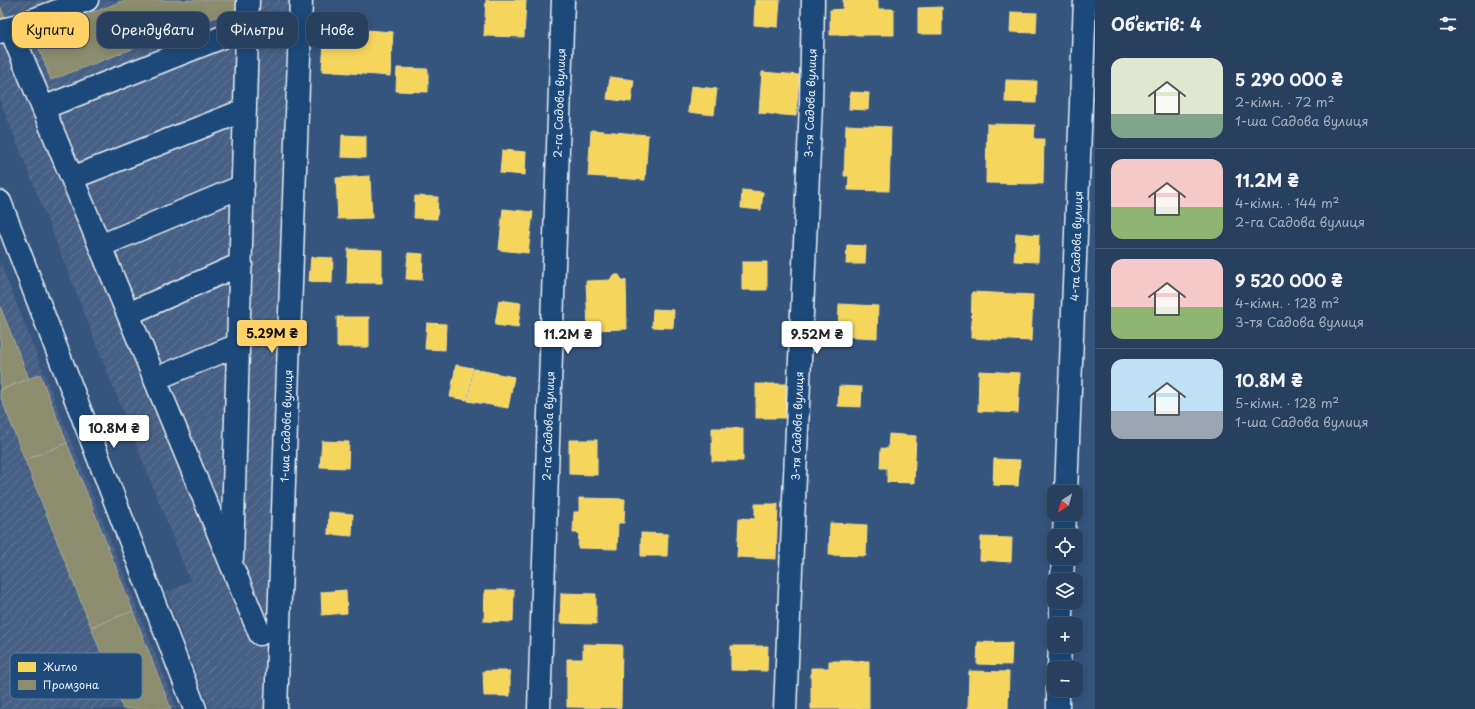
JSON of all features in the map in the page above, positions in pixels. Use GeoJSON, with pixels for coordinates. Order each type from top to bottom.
{"type":"FeatureCollection","features":[{"type":"Feature","properties":{"kind":"street"},"geometry":{"type":"LineString","coordinates":[[87,0],[5,30],[43,108],[260,634]]}},
{"type":"Feature","properties":{"kind":"street"},"geometry":{"type":"LineString","coordinates":[[248,0],[248,12]]}},
{"type":"Feature","properties":{"kind":"street","name":"1-ша Садова вулиця"},"geometry":{"type":"LineString","coordinates":[[276,709],[301,0]]}},
{"type":"Feature","properties":{"kind":"street","name":"2-га Садова вулиця"},"geometry":{"type":"LineString","coordinates":[[539,709],[563,0]]}},
{"type":"Feature","properties":{"kind":"street","name":"3-тя Садова вулиця"},"geometry":{"type":"LineString","coordinates":[[785,709],[810,111],[813,0]]}},
{"type":"Feature","properties":{"kind":"street","name":"4-та Садова вулиця"},"geometry":{"type":"LineString","coordinates":[[1066,485],[1085,0]]}},
{"type":"Feature","properties":{"kind":"street"},"geometry":{"type":"LineString","coordinates":[[43,108],[217,39]]}},
{"type":"Feature","properties":{"kind":"street"},"geometry":{"type":"LineString","coordinates":[[232,566],[247,48]]}},
{"type":"Feature","properties":{"kind":"street"},"geometry":{"type":"LineString","coordinates":[[72,178],[245,110]]}},
{"type":"Feature","properties":{"kind":"street"},"geometry":{"type":"LineString","coordinates":[[100,246],[243,186]]}},
{"type":"Feature","properties":{"kind":"street"},"geometry":{"type":"LineString","coordinates":[[0,202],[195,709]]}},
{"type":"Feature","properties":{"kind":"street"},"geometry":{"type":"LineString","coordinates":[[128,314],[241,264]]}},
{"type":"Feature","properties":{"kind":"street"},"geometry":{"type":"LineString","coordinates":[[155,379],[238,345]]}},
{"type":"Feature","properties":{"kind":"street"},"geometry":{"type":"LineString","coordinates":[[1058,697],[1058,709]]}},
{"type":"Feature","properties":{"kind":"shaded area"},"geometry":{"type":"Polygon","coordinates":[[[0,0],[288,0],[288,12],[217,12],[217,48],[286,48],[264,709],[210,709],[166,593],[190,581],[0,100],[0,0]]]}},
{"type":"Feature","properties":{"kind":"shaded area"},"geometry":{"type":"Polygon","coordinates":[[[0,262],[177,709],[0,709],[0,262]]]}},
{"type":"Feature","properties":{"kind":"building: Житло"},"geometry":{"type":"Polygon","coordinates":[[[486,0],[526,0],[524,37],[484,36],[486,0]]]}},
{"type":"Feature","properties":{"kind":"building: Житло"},"geometry":{"type":"Polygon","coordinates":[[[755,0],[780,0],[778,27],[754,25],[755,0]]]}},
{"type":"Feature","properties":{"kind":"building: Житло"},"geometry":{"type":"Polygon","coordinates":[[[843,0],[878,0],[878,9],[894,9],[894,35],[830,35],[830,10],[843,9],[843,0]]]}},
{"type":"Feature","properties":{"kind":"building: Житло"},"geometry":{"type":"Polygon","coordinates":[[[942,7],[942,34],[918,34],[918,8],[942,7]]]}},
{"type":"Feature","properties":{"kind":"building: Житло"},"geometry":{"type":"Polygon","coordinates":[[[1011,12],[1037,13],[1036,33],[1010,32],[1011,12]]]}},
{"type":"Feature","properties":{"kind":"building: Житло"},"geometry":{"type":"Polygon","coordinates":[[[368,30],[393,32],[390,76],[322,71],[324,48],[368,48],[368,30]]]}},
{"type":"Feature","properties":{"kind":"building: Житло"},"geometry":{"type":"Polygon","coordinates":[[[397,68],[428,69],[428,92],[396,91],[397,68]]]}},
{"type":"Feature","properties":{"kind":"building: Житло"},"geometry":{"type":"Polygon","coordinates":[[[762,72],[799,75],[796,116],[759,113],[762,72]]]}},
{"type":"Feature","properties":{"kind":"building: Житло"},"geometry":{"type":"Polygon","coordinates":[[[610,77],[634,80],[631,102],[607,99],[610,77]]]}},
{"type":"Feature","properties":{"kind":"building: Житло"},"geometry":{"type":"Polygon","coordinates":[[[1006,80],[1037,81],[1036,103],[1005,102],[1006,80]]]}},
{"type":"Feature","properties":{"kind":"building: Житло"},"geometry":{"type":"Polygon","coordinates":[[[691,86],[717,89],[714,115],[688,112],[691,86]]]}},
{"type":"Feature","properties":{"kind":"building: Житло"},"geometry":{"type":"Polygon","coordinates":[[[850,92],[869,93],[868,110],[849,109],[850,92]]]}},
{"type":"Feature","properties":{"kind":"building: Житло"},"geometry":{"type":"Polygon","coordinates":[[[987,124],[1035,125],[1034,139],[1044,139],[1043,184],[986,183],[987,124]]]}},
{"type":"Feature","properties":{"kind":"building: Житло"},"geometry":{"type":"Polygon","coordinates":[[[846,125],[891,127],[889,191],[848,190],[849,176],[844,176],[846,125]]]}},
{"type":"Feature","properties":{"kind":"building: Житло"},"geometry":{"type":"Polygon","coordinates":[[[591,130],[648,135],[645,180],[588,176],[591,130]]]}},
{"type":"Feature","properties":{"kind":"building: Житло"},"geometry":{"type":"Polygon","coordinates":[[[342,135],[366,136],[366,158],[341,157],[342,135]]]}},
{"type":"Feature","properties":{"kind":"building: Житло"},"geometry":{"type":"Polygon","coordinates":[[[502,150],[526,152],[525,175],[500,173],[502,150]]]}},
{"type":"Feature","properties":{"kind":"building: Житло"},"geometry":{"type":"Polygon","coordinates":[[[370,176],[372,218],[338,219],[336,178],[370,176]]]}},
{"type":"Feature","properties":{"kind":"building: Житло"},"geometry":{"type":"Polygon","coordinates":[[[742,190],[763,192],[761,210],[741,208],[742,190]]]}},
{"type":"Feature","properties":{"kind":"building: Житло"},"geometry":{"type":"Polygon","coordinates":[[[415,196],[438,197],[437,219],[414,218],[415,196]]]}},
{"type":"Feature","properties":{"kind":"building: Житло"},"geometry":{"type":"Polygon","coordinates":[[[503,209],[533,212],[528,253],[499,250],[503,209]]]}},
{"type":"Feature","properties":{"kind":"building: Житло"},"geometry":{"type":"Polygon","coordinates":[[[1016,233],[1039,235],[1038,262],[1014,261],[1016,233]]]}},
{"type":"Feature","properties":{"kind":"building: Житло"},"geometry":{"type":"Polygon","coordinates":[[[847,245],[866,246],[865,264],[846,264],[847,245]]]}},
{"type":"Feature","properties":{"kind":"building: Житло"},"geometry":{"type":"Polygon","coordinates":[[[348,249],[382,250],[382,283],[347,283],[348,249]]]}},
{"type":"Feature","properties":{"kind":"building: Житло"},"geometry":{"type":"Polygon","coordinates":[[[408,253],[423,254],[422,280],[406,279],[408,253]]]}},
{"type":"Feature","properties":{"kind":"building: Житло"},"geometry":{"type":"Polygon","coordinates":[[[311,257],[333,258],[332,283],[309,281],[311,257]]]}},
{"type":"Feature","properties":{"kind":"building: Житло"},"geometry":{"type":"Polygon","coordinates":[[[742,262],[767,262],[767,290],[742,290],[742,262]]]}},
{"type":"Feature","properties":{"kind":"building: Житло"},"geometry":{"type":"Polygon","coordinates":[[[613,275],[619,275],[622,280],[626,280],[627,329],[588,330],[586,281],[610,280],[613,275]]]}},
{"type":"Feature","properties":{"kind":"building: Житло"},"geometry":{"type":"Polygon","coordinates":[[[972,292],[1033,295],[1031,341],[971,338],[972,292]]]}},
{"type":"Feature","properties":{"kind":"building: Житло"},"geometry":{"type":"Polygon","coordinates":[[[499,300],[521,303],[518,328],[495,325],[499,300]]]}},
{"type":"Feature","properties":{"kind":"building: Житло"},"geometry":{"type":"Polygon","coordinates":[[[839,304],[878,306],[877,338],[838,336],[839,304]]]}},
{"type":"Feature","properties":{"kind":"building: Житло"},"geometry":{"type":"Polygon","coordinates":[[[653,309],[674,310],[673,328],[652,327],[653,309]]]}},
{"type":"Feature","properties":{"kind":"building: Житло"},"geometry":{"type":"Polygon","coordinates":[[[337,317],[369,317],[369,347],[337,347],[337,317]]]}},
{"type":"Feature","properties":{"kind":"building: Житло"},"geometry":{"type":"Polygon","coordinates":[[[427,323],[446,324],[445,350],[425,349],[427,323]]]}},
{"type":"Feature","properties":{"kind":"building: Житло"},"geometry":{"type":"Polygon","coordinates":[[[456,365],[473,368],[467,400],[450,397],[456,365]]]}},
{"type":"Feature","properties":{"kind":"building: Житло"},"geometry":{"type":"Polygon","coordinates":[[[474,369],[514,377],[508,408],[468,401],[474,369]]]}},
{"type":"Feature","properties":{"kind":"building: Житло"},"geometry":{"type":"Polygon","coordinates":[[[979,371],[1020,373],[1018,413],[978,411],[979,371]]]}},
{"type":"Feature","properties":{"kind":"building: Житло"},"geometry":{"type":"Polygon","coordinates":[[[756,384],[786,384],[786,418],[756,418],[756,384]]]}},
{"type":"Feature","properties":{"kind":"building: Житло"},"geometry":{"type":"Polygon","coordinates":[[[839,386],[862,387],[861,407],[838,406],[839,386]]]}},
{"type":"Feature","properties":{"kind":"building: Житло"},"geometry":{"type":"Polygon","coordinates":[[[712,428],[743,428],[743,461],[712,461],[712,428]]]}},
{"type":"Feature","properties":{"kind":"building: Житло"},"geometry":{"type":"Polygon","coordinates":[[[889,434],[916,436],[914,483],[887,482],[887,468],[880,468],[881,448],[888,449],[889,434]]]}},
{"type":"Feature","properties":{"kind":"building: Житло"},"geometry":{"type":"Polygon","coordinates":[[[569,440],[597,440],[597,475],[569,474],[569,440]]]}},
{"type":"Feature","properties":{"kind":"building: Житло"},"geometry":{"type":"Polygon","coordinates":[[[322,441],[349,442],[348,468],[320,467],[322,441]]]}},
{"type":"Feature","properties":{"kind":"building: Житло"},"geometry":{"type":"Polygon","coordinates":[[[994,459],[1020,460],[1018,486],[993,485],[994,459]]]}},
{"type":"Feature","properties":{"kind":"building: Житло"},"geometry":{"type":"Polygon","coordinates":[[[579,498],[625,499],[624,523],[618,523],[617,549],[578,548],[579,533],[573,533],[574,512],[579,512],[579,498]]]}},
{"type":"Feature","properties":{"kind":"building: Житло"},"geometry":{"type":"Polygon","coordinates":[[[755,504],[778,504],[776,559],[737,557],[739,518],[755,519],[755,504]]]}},
{"type":"Feature","properties":{"kind":"building: Житло"},"geometry":{"type":"Polygon","coordinates":[[[329,512],[353,514],[352,536],[328,534],[329,512]]]}},
{"type":"Feature","properties":{"kind":"building: Житло"},"geometry":{"type":"Polygon","coordinates":[[[830,523],[867,525],[866,556],[829,555],[830,523]]]}},
{"type":"Feature","properties":{"kind":"building: Житло"},"geometry":{"type":"Polygon","coordinates":[[[641,533],[668,534],[667,556],[641,556],[641,533]]]}},
{"type":"Feature","properties":{"kind":"building: Житло"},"geometry":{"type":"Polygon","coordinates":[[[981,537],[1012,538],[1011,562],[980,560],[981,537]]]}},
{"type":"Feature","properties":{"kind":"building: Житло"},"geometry":{"type":"Polygon","coordinates":[[[346,590],[347,613],[322,615],[321,592],[346,590]]]}},
{"type":"Feature","properties":{"kind":"building: Житло"},"geometry":{"type":"Polygon","coordinates":[[[485,590],[514,590],[513,622],[484,621],[485,590]]]}},
{"type":"Feature","properties":{"kind":"building: Житло"},"geometry":{"type":"Polygon","coordinates":[[[561,593],[596,594],[596,624],[560,623],[561,593]]]}},
{"type":"Feature","properties":{"kind":"building: Житло"},"geometry":{"type":"Polygon","coordinates":[[[978,642],[1012,643],[1011,665],[977,664],[978,642]]]}},
{"type":"Feature","properties":{"kind":"building: Житло"},"geometry":{"type":"Polygon","coordinates":[[[583,644],[622,645],[621,708],[567,707],[567,659],[583,659],[583,644]]]}},
{"type":"Feature","properties":{"kind":"building: Житло"},"geometry":{"type":"Polygon","coordinates":[[[731,646],[768,646],[767,671],[731,670],[731,646]]]}},
{"type":"Feature","properties":{"kind":"building: Житло"},"geometry":{"type":"Polygon","coordinates":[[[829,661],[869,661],[869,709],[811,709],[811,668],[829,668],[829,661]]]}},
{"type":"Feature","properties":{"kind":"building: Житло"},"geometry":{"type":"Polygon","coordinates":[[[483,671],[510,671],[510,696],[484,696],[483,671]]]}},
{"type":"Feature","properties":{"kind":"building: Житло"},"geometry":{"type":"Polygon","coordinates":[[[969,671],[1009,672],[1008,709],[968,709],[969,671]]]}},
{"type":"Feature","properties":{"kind":"building: Промзона"},"geometry":{"type":"Polygon","coordinates":[[[125,0],[245,0],[247,5],[229,12],[217,12],[217,16],[209,20],[209,12],[97,12],[97,48],[135,48],[51,80],[39,48],[89,48],[89,14],[125,0]]]}},
{"type":"Feature","properties":{"kind":"building: Промзона"},"geometry":{"type":"Polygon","coordinates":[[[0,6],[7,21],[0,24],[0,6]]]}},
{"type":"Feature","properties":{"kind":"building: Промзона"},"geometry":{"type":"Polygon","coordinates":[[[0,306],[29,379],[0,390],[0,306]]]}},
{"type":"Feature","properties":{"kind":"building: Промзона"},"geometry":{"type":"Polygon","coordinates":[[[40,374],[67,443],[25,460],[0,395],[0,390],[40,374]]]}},
{"type":"Feature","properties":{"kind":"building: Промзона"},"geometry":{"type":"Polygon","coordinates":[[[67,443],[133,611],[91,627],[25,460],[67,443]]]}},
{"type":"Feature","properties":{"kind":"building: Промзона"},"geometry":{"type":"Polygon","coordinates":[[[133,611],[171,709],[123,709],[119,699],[142,699],[142,653],[101,653],[91,627],[133,611]]]}}]}
